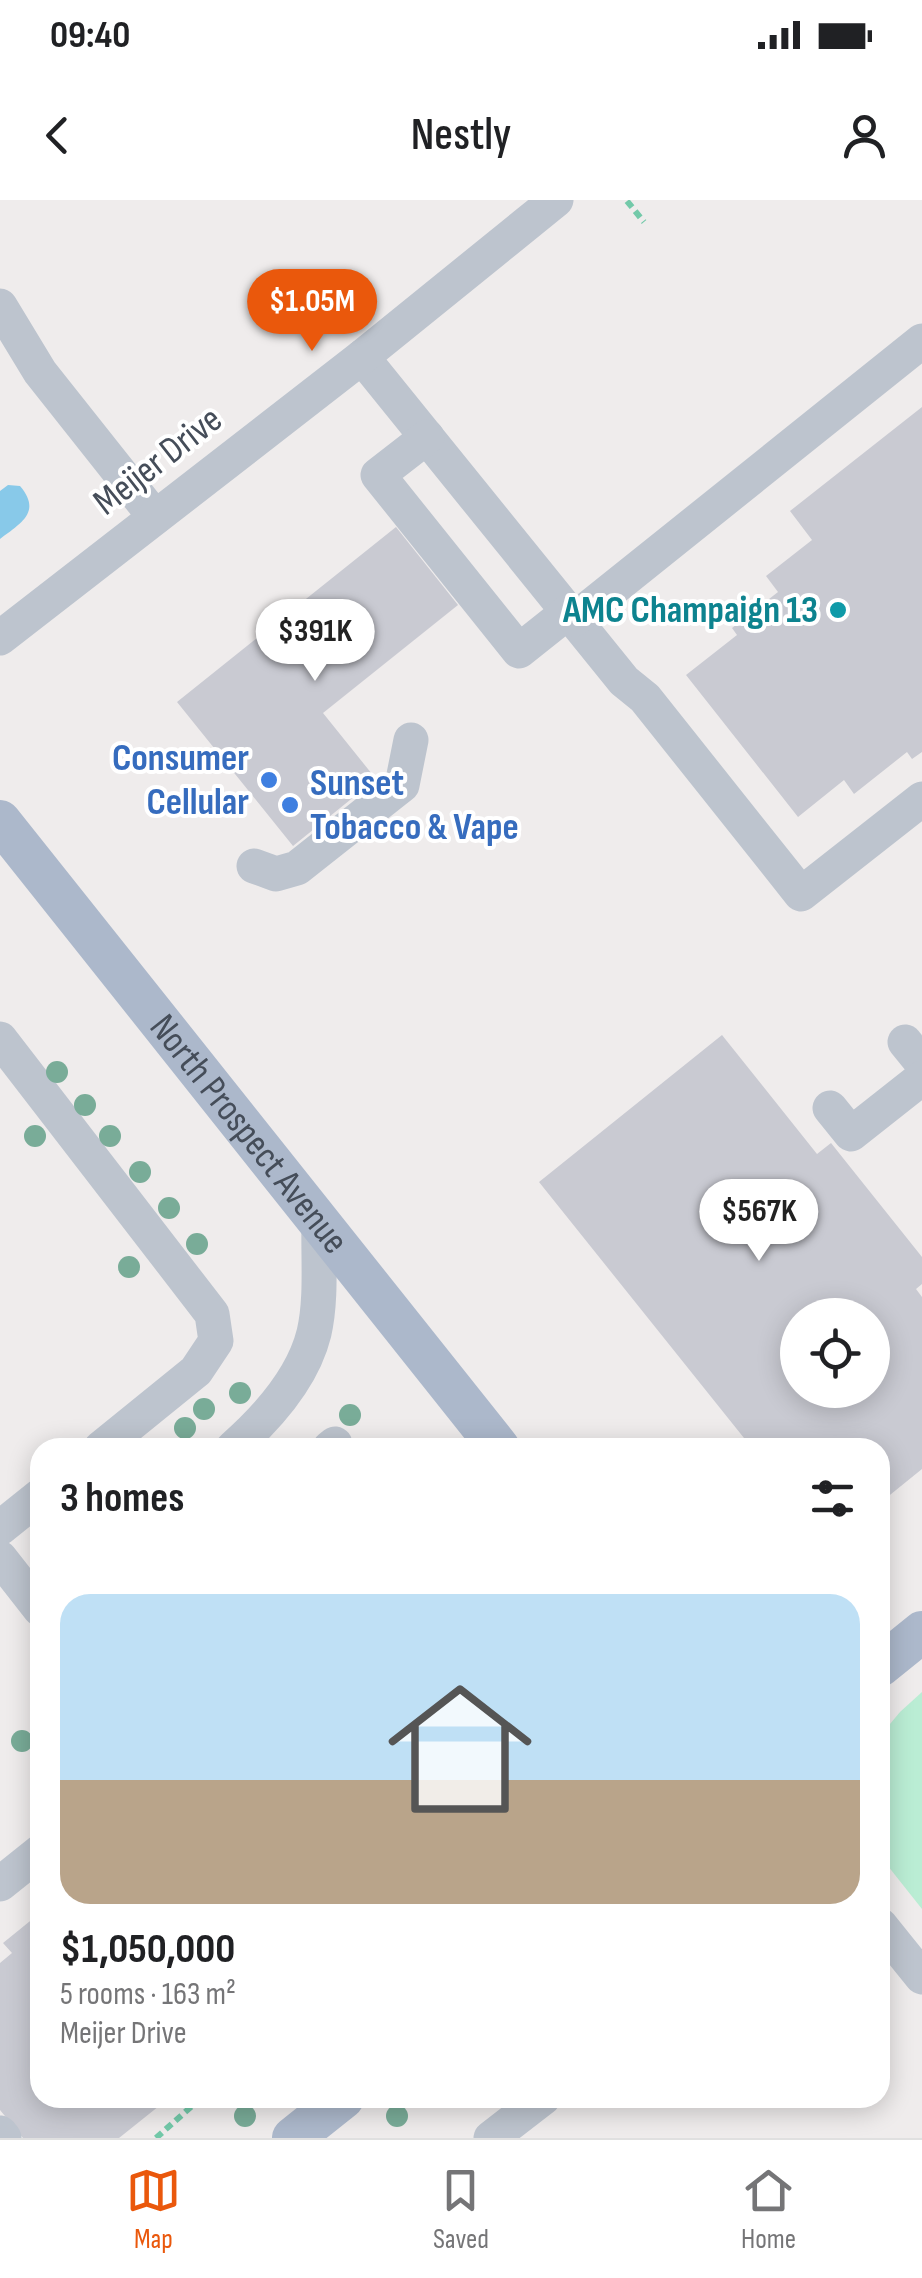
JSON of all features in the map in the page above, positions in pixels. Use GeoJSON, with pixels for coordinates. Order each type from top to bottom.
{"type":"FeatureCollection","features":[{"type":"Feature","properties":{"kind":"main road","name":"North Prospect Avenue"},"geometry":{"type":"LineString","coordinates":[[0,821],[491,1438]]}},
{"type":"Feature","properties":{"kind":"main road"},"geometry":{"type":"LineString","coordinates":[[890,1658],[922,1632]]}},
{"type":"Feature","properties":{"kind":"main road"},"geometry":{"type":"LineString","coordinates":[[293,2138],[328,2108]]}},
{"type":"Feature","properties":{"kind":"street","name":"Meijer Drive"},"geometry":{"type":"LineString","coordinates":[[0,638],[556,200]]}},
{"type":"Feature","properties":{"kind":"street"},"geometry":{"type":"LineString","coordinates":[[0,306],[40,372],[155,516]]}},
{"type":"Feature","properties":{"kind":"street"},"geometry":{"type":"LineString","coordinates":[[426,436],[378,475],[519,651],[571,616],[922,341]]}},
{"type":"Feature","properties":{"kind":"street"},"geometry":{"type":"LineString","coordinates":[[362,356],[624,681],[646,698],[800,894],[922,798]]}},
{"type":"Feature","properties":{"kind":"street"},"geometry":{"type":"LineString","coordinates":[[254,866],[276,874],[297,868],[402,785],[411,740]]}},
{"type":"Feature","properties":{"kind":"street"},"geometry":{"type":"LineString","coordinates":[[0,1038],[212,1314],[216,1340],[196,1372],[113,1438]]}},
{"type":"Feature","properties":{"kind":"street"},"geometry":{"type":"LineString","coordinates":[[830,1108],[851,1134],[922,1078]]}},
{"type":"Feature","properties":{"kind":"street"},"geometry":{"type":"LineString","coordinates":[[244,1438],[262,1422],[297,1371],[313,1335],[319,1222]]}},
{"type":"Feature","properties":{"kind":"street"},"geometry":{"type":"LineString","coordinates":[[0,1528],[30,1504]]}},
{"type":"Feature","properties":{"kind":"street"},"geometry":{"type":"LineString","coordinates":[[0,1558],[30,1594]]}},
{"type":"Feature","properties":{"kind":"street"},"geometry":{"type":"LineString","coordinates":[[0,1884],[30,1860]]}},
{"type":"Feature","properties":{"kind":"street"},"geometry":{"type":"LineString","coordinates":[[890,1938],[922,1978]]}},
{"type":"Feature","properties":{"kind":"street"},"geometry":{"type":"LineString","coordinates":[[491,2138],[530,2108]]}},
{"type":"Feature","properties":{"kind":"path"},"geometry":{"type":"LineString","coordinates":[[627,201],[644,222]]}},
{"type":"Feature","properties":{"kind":"path"},"geometry":{"type":"LineString","coordinates":[[156,2138],[190,2108]]}},
{"type":"Feature","properties":{"kind":"green space"},"geometry":{"type":"Polygon","coordinates":[[[922,1692],[922,1909],[890,1869],[890,1724],[922,1692]]]}},
{"type":"Feature","properties":{"kind":"water"},"geometry":{"type":"Polygon","coordinates":[[[8,485],[20,486],[29,510],[0,539],[0,491],[8,485]]]}},
{"type":"Feature","properties":{"kind":"building","name":"AMC Champaign 13"},"geometry":{"type":"Polygon","coordinates":[[[922,407],[922,752],[912,759],[907,752],[854,794],[844,780],[798,817],[686,675],[737,635],[732,628],[778,592],[766,576],[812,540],[790,511],[922,407]]]}},
{"type":"Feature","properties":{"kind":"building"},"geometry":{"type":"Polygon","coordinates":[[[396,527],[458,605],[323,713],[376,779],[293,846],[177,702],[396,527]]]}},
{"type":"Feature","properties":{"kind":"building"},"geometry":{"type":"Polygon","coordinates":[[[722,1035],[817,1154],[831,1143],[922,1257],[922,1284],[916,1289],[922,1297],[922,1469],[890,1495],[890,1438],[744,1438],[539,1182],[722,1035]]]}},
{"type":"Feature","properties":{"kind":"building"},"geometry":{"type":"Polygon","coordinates":[[[30,1921],[30,2108],[156,2108],[119,2138],[23,2138],[0,2110],[0,1963],[12,1953],[3,1943],[30,1921]]]}},
{"type":"Feature","properties":{"kind":"place","name":"AMC Champaign 13"},"geometry":{"type":"Point","coordinates":[838,610]}},
{"type":"Feature","properties":{"kind":"place","name":"Consumer Cellular"},"geometry":{"type":"Point","coordinates":[269,780]}},
{"type":"Feature","properties":{"kind":"place","name":"Sunset Tobacco & Vape"},"geometry":{"type":"Point","coordinates":[290,805]}}]}
